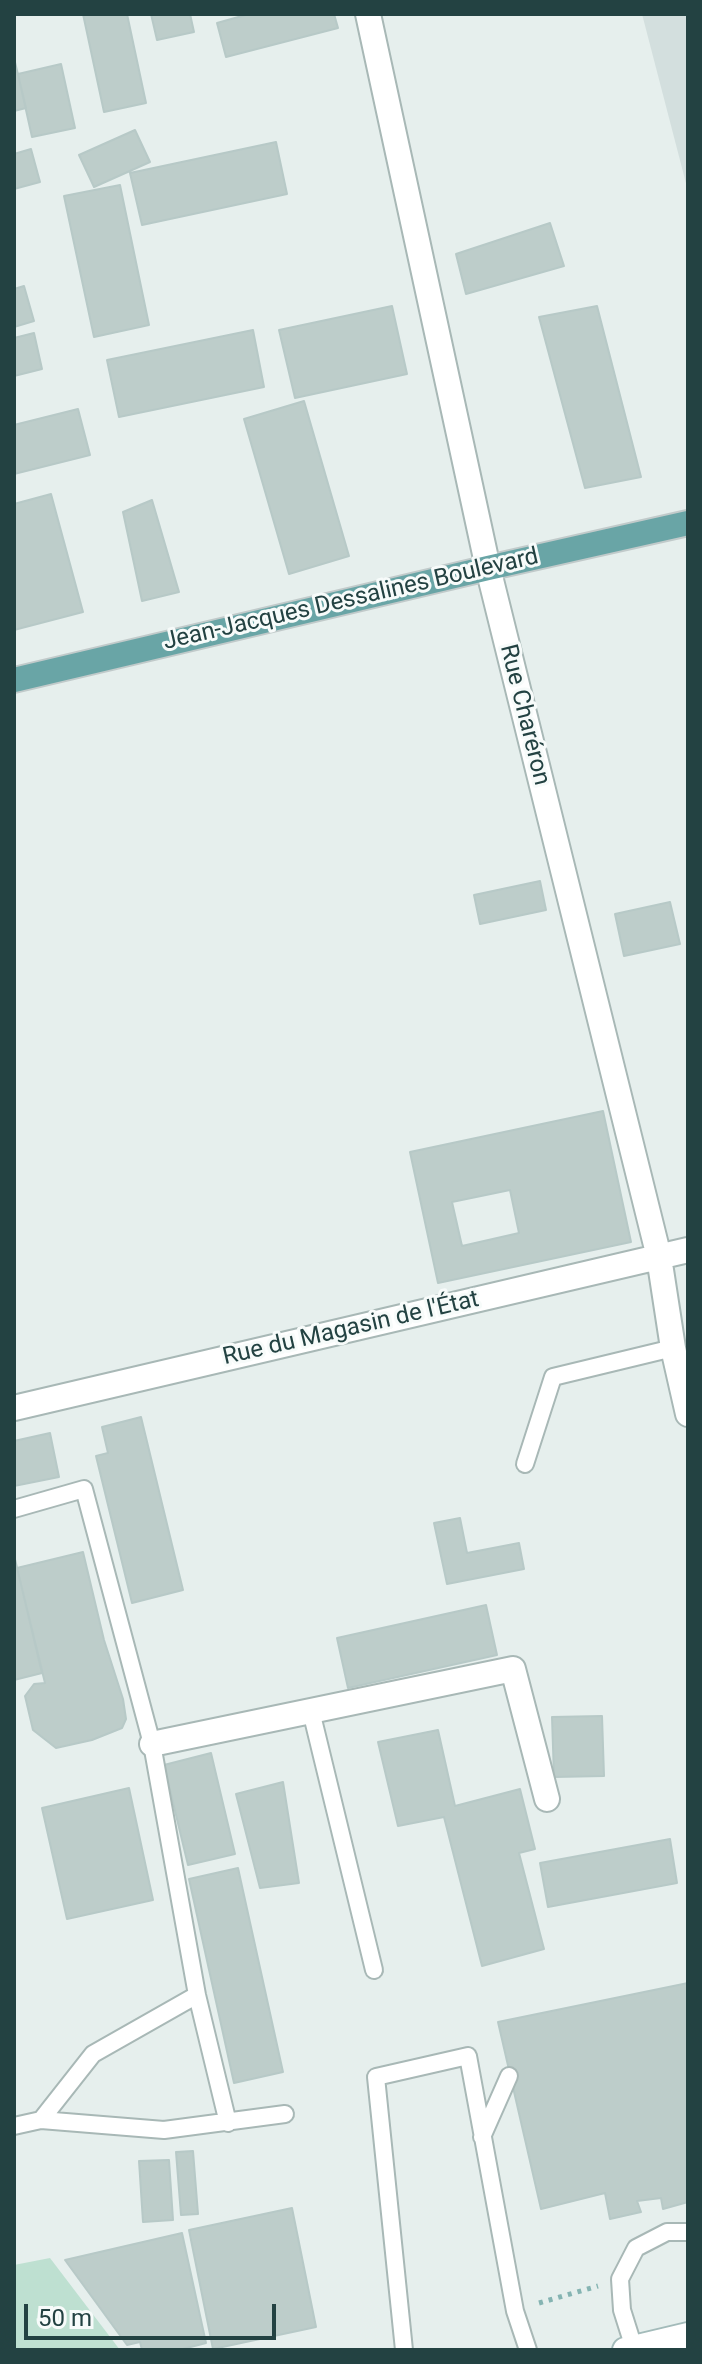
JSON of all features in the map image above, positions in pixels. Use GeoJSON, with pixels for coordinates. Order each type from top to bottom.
{"type":"FeatureCollection","features":[{"type":"Feature","properties":{"kind":"main road","name":"Jean-Jacques Dessalines Boulevard"},"geometry":{"type":"LineString","coordinates":[[14,680],[688,523]]}},
{"type":"Feature","properties":{"kind":"street","name":"Rue Charéron"},"geometry":{"type":"LineString","coordinates":[[368,14],[488,568],[659,1257],[673,1348],[688,1414]]}},
{"type":"Feature","properties":{"kind":"street","name":"Rue du Magasin de l'État"},"geometry":{"type":"LineString","coordinates":[[14,1408],[688,1250]]}},
{"type":"Feature","properties":{"kind":"street"},"geometry":{"type":"LineString","coordinates":[[152,1744],[513,1669],[547,1799]]}},
{"type":"Feature","properties":{"kind":"street"},"geometry":{"type":"LineString","coordinates":[[630,2349],[688,2335]]}},
{"type":"Feature","properties":{"kind":"lane"},"geometry":{"type":"LineString","coordinates":[[525,1464],[553,1377],[673,1348]]}},
{"type":"Feature","properties":{"kind":"lane"},"geometry":{"type":"LineString","coordinates":[[14,1509],[84,1489],[152,1744],[197,1995],[228,2123]]}},
{"type":"Feature","properties":{"kind":"lane"},"geometry":{"type":"LineString","coordinates":[[311,1711],[374,1970]]}},
{"type":"Feature","properties":{"kind":"lane"},"geometry":{"type":"LineString","coordinates":[[41,2120],[93,2054],[197,1995]]}},
{"type":"Feature","properties":{"kind":"lane"},"geometry":{"type":"LineString","coordinates":[[404,2350],[376,2077],[468,2056],[515,2311],[528,2350]]}},
{"type":"Feature","properties":{"kind":"lane"},"geometry":{"type":"LineString","coordinates":[[482,2137],[509,2076]]}},
{"type":"Feature","properties":{"kind":"lane"},"geometry":{"type":"LineString","coordinates":[[14,2126],[41,2120],[164,2130],[285,2114]]}},
{"type":"Feature","properties":{"kind":"lane"},"geometry":{"type":"LineString","coordinates":[[630,2349],[622,2310],[620,2279],[636,2248],[667,2232],[688,2232]]}},
{"type":"Feature","properties":{"kind":"path"},"geometry":{"type":"LineString","coordinates":[[515,2311],[620,2279]]}},
{"type":"Feature","properties":{"kind":"shaded area"},"geometry":{"type":"Polygon","coordinates":[[[642,14],[688,14],[688,191],[642,14]]]}},
{"type":"Feature","properties":{"kind":"green space"},"geometry":{"type":"Polygon","coordinates":[[[50,2258],[120,2350],[14,2350],[14,2265],[50,2258]]]}},
{"type":"Feature","properties":{"kind":"building"},"geometry":{"type":"Polygon","coordinates":[[[83,14],[127,14],[146,103],[104,112],[83,14]]]}},
{"type":"Feature","properties":{"kind":"building"},"geometry":{"type":"Polygon","coordinates":[[[151,14],[190,14],[194,32],[157,40],[151,14]]]}},
{"type":"Feature","properties":{"kind":"building"},"geometry":{"type":"Polygon","coordinates":[[[249,14],[334,14],[338,28],[226,57],[217,23],[249,14]]]}},
{"type":"Feature","properties":{"kind":"building"},"geometry":{"type":"Polygon","coordinates":[[[14,58],[26,108],[14,111],[14,58]]]}},
{"type":"Feature","properties":{"kind":"building"},"geometry":{"type":"Polygon","coordinates":[[[61,64],[75,128],[32,137],[18,74],[61,64]]]}},
{"type":"Feature","properties":{"kind":"building"},"geometry":{"type":"Polygon","coordinates":[[[135,130],[150,162],[94,187],[79,155],[135,130]]]}},
{"type":"Feature","properties":{"kind":"building"},"geometry":{"type":"Polygon","coordinates":[[[276,142],[287,194],[142,225],[130,173],[276,142]]]}},
{"type":"Feature","properties":{"kind":"building"},"geometry":{"type":"Polygon","coordinates":[[[31,149],[40,182],[14,189],[14,154],[31,149]]]}},
{"type":"Feature","properties":{"kind":"building"},"geometry":{"type":"Polygon","coordinates":[[[120,185],[149,325],[94,337],[64,196],[120,185]]]}},
{"type":"Feature","properties":{"kind":"building"},"geometry":{"type":"Polygon","coordinates":[[[550,223],[564,266],[466,294],[456,254],[550,223]]]}},
{"type":"Feature","properties":{"kind":"building"},"geometry":{"type":"Polygon","coordinates":[[[24,286],[34,321],[14,327],[14,289],[24,286]]]}},
{"type":"Feature","properties":{"kind":"building"},"geometry":{"type":"Polygon","coordinates":[[[392,306],[407,374],[295,398],[279,330],[392,306]]]}},
{"type":"Feature","properties":{"kind":"building"},"geometry":{"type":"Polygon","coordinates":[[[597,306],[641,477],[585,488],[539,317],[597,306]]]}},
{"type":"Feature","properties":{"kind":"building"},"geometry":{"type":"Polygon","coordinates":[[[253,330],[264,387],[119,417],[107,360],[253,330]]]}},
{"type":"Feature","properties":{"kind":"building"},"geometry":{"type":"Polygon","coordinates":[[[34,333],[42,369],[14,376],[14,338],[34,333]]]}},
{"type":"Feature","properties":{"kind":"building"},"geometry":{"type":"Polygon","coordinates":[[[304,401],[349,556],[289,574],[244,419],[304,401]]]}},
{"type":"Feature","properties":{"kind":"building"},"geometry":{"type":"Polygon","coordinates":[[[78,409],[90,455],[14,474],[14,425],[78,409]]]}},
{"type":"Feature","properties":{"kind":"building"},"geometry":{"type":"Polygon","coordinates":[[[51,494],[83,612],[14,630],[14,504],[51,494]]]}},
{"type":"Feature","properties":{"kind":"building"},"geometry":{"type":"Polygon","coordinates":[[[152,500],[179,592],[142,601],[123,512],[152,500]]]}},
{"type":"Feature","properties":{"kind":"building"},"geometry":{"type":"Polygon","coordinates":[[[540,881],[546,910],[480,924],[474,895],[540,881]]]}},
{"type":"Feature","properties":{"kind":"building"},"geometry":{"type":"Polygon","coordinates":[[[670,902],[680,944],[624,956],[615,914],[670,902]]]}},
{"type":"Feature","properties":{"kind":"building"},"geometry":{"type":"Polygon","coordinates":[[[603,1111],[631,1242],[438,1283],[410,1152],[603,1111]],[[510,1190],[452,1202],[462,1246],[519,1233],[510,1190]]]}},
{"type":"Feature","properties":{"kind":"building"},"geometry":{"type":"Polygon","coordinates":[[[141,1417],[183,1590],[132,1603],[96,1456],[108,1453],[102,1427],[141,1417]]]}},
{"type":"Feature","properties":{"kind":"building"},"geometry":{"type":"Polygon","coordinates":[[[50,1433],[59,1477],[14,1486],[14,1441],[50,1433]]]}},
{"type":"Feature","properties":{"kind":"building"},"geometry":{"type":"Polygon","coordinates":[[[460,1518],[467,1553],[519,1543],[524,1569],[447,1584],[434,1523],[460,1518]]]}},
{"type":"Feature","properties":{"kind":"building"},"geometry":{"type":"Polygon","coordinates":[[[83,1552],[126,1719],[122,1728],[92,1740],[56,1748],[33,1730],[25,1696],[34,1684],[45,1683],[17,1568],[83,1552]]]}},
{"type":"Feature","properties":{"kind":"building"},"geometry":{"type":"Polygon","coordinates":[[[14,1555],[42,1673],[14,1680],[14,1555]]]}},
{"type":"Feature","properties":{"kind":"building"},"geometry":{"type":"Polygon","coordinates":[[[486,1605],[497,1655],[348,1688],[337,1638],[486,1605]]]}},
{"type":"Feature","properties":{"kind":"building"},"geometry":{"type":"Polygon","coordinates":[[[602,1716],[604,1776],[554,1777],[552,1717],[602,1716]]]}},
{"type":"Feature","properties":{"kind":"building"},"geometry":{"type":"Polygon","coordinates":[[[438,1730],[455,1806],[520,1789],[535,1849],[519,1853],[544,1949],[482,1966],[444,1817],[398,1826],[378,1742],[438,1730]]]}},
{"type":"Feature","properties":{"kind":"building"},"geometry":{"type":"Polygon","coordinates":[[[211,1753],[235,1854],[188,1865],[164,1765],[211,1753]]]}},
{"type":"Feature","properties":{"kind":"building"},"geometry":{"type":"Polygon","coordinates":[[[283,1782],[299,1883],[260,1888],[236,1794],[283,1782]]]}},
{"type":"Feature","properties":{"kind":"building"},"geometry":{"type":"Polygon","coordinates":[[[129,1788],[153,1900],[67,1919],[42,1808],[129,1788]]]}},
{"type":"Feature","properties":{"kind":"building"},"geometry":{"type":"Polygon","coordinates":[[[670,1839],[677,1883],[548,1907],[540,1863],[670,1839]]]}},
{"type":"Feature","properties":{"kind":"building"},"geometry":{"type":"Polygon","coordinates":[[[238,1868],[283,2072],[234,2083],[189,1879],[238,1868]]]}},
{"type":"Feature","properties":{"kind":"building"},"geometry":{"type":"Polygon","coordinates":[[[688,1983],[688,2202],[663,2209],[661,2198],[637,2201],[641,2212],[610,2219],[605,2193],[541,2209],[498,2022],[688,1983]]]}},
{"type":"Feature","properties":{"kind":"building"},"geometry":{"type":"Polygon","coordinates":[[[193,2151],[198,2214],[181,2215],[176,2152],[193,2151]]]}},
{"type":"Feature","properties":{"kind":"building"},"geometry":{"type":"Polygon","coordinates":[[[169,2160],[173,2220],[143,2222],[139,2161],[169,2160]]]}},
{"type":"Feature","properties":{"kind":"building"},"geometry":{"type":"Polygon","coordinates":[[[292,2208],[316,2327],[213,2349],[189,2230],[292,2208]]]}},
{"type":"Feature","properties":{"kind":"building"},"geometry":{"type":"Polygon","coordinates":[[[182,2233],[206,2343],[179,2350],[142,2350],[140,2342],[127,2345],[65,2260],[182,2233]]]}}]}
